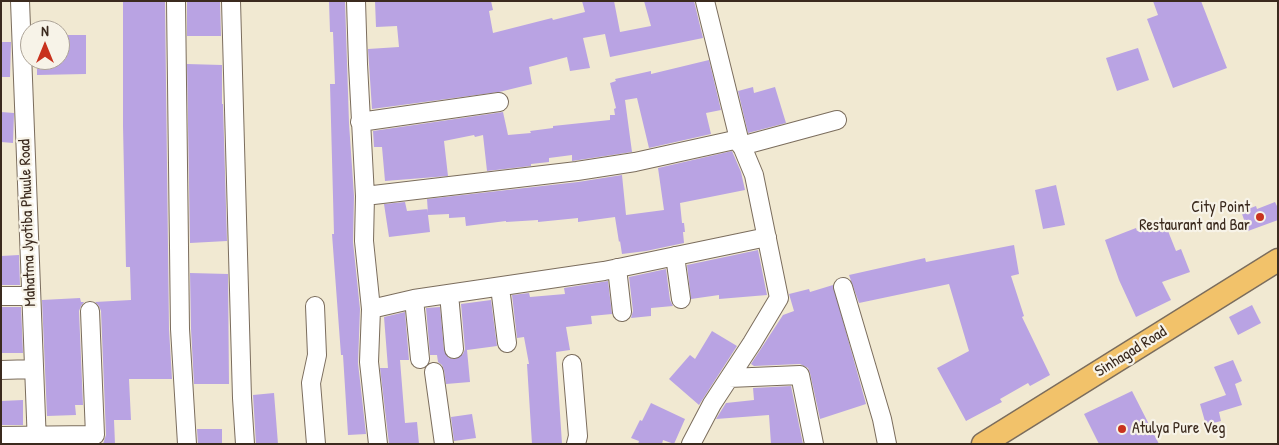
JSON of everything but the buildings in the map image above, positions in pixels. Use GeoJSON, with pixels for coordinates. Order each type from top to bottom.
{"type":"FeatureCollection","features":[{"type":"Feature","properties":{"kind":"main road","name":"Sinhagad Road"},"geometry":{"type":"LineString","coordinates":[[983,444],[1276,267]]}},
{"type":"Feature","properties":{"kind":"street","name":"Mahatma Jyotiba Phuule Road"},"geometry":{"type":"LineString","coordinates":[[20,1],[37,440]]}},
{"type":"Feature","properties":{"kind":"street"},"geometry":{"type":"LineString","coordinates":[[176,1],[180,329],[187,444]]}},
{"type":"Feature","properties":{"kind":"street"},"geometry":{"type":"LineString","coordinates":[[231,1],[242,398],[245,444]]}},
{"type":"Feature","properties":{"kind":"street"},"geometry":{"type":"LineString","coordinates":[[356,1],[356,42],[365,196],[364,241],[371,310],[369,362],[378,444]]}},
{"type":"Feature","properties":{"kind":"street"},"geometry":{"type":"LineString","coordinates":[[691,444],[712,404],[779,298],[754,175],[740,143],[705,1]]}},
{"type":"Feature","properties":{"kind":"street"},"geometry":{"type":"LineString","coordinates":[[360,122],[499,102]]}},
{"type":"Feature","properties":{"kind":"street"},"geometry":{"type":"LineString","coordinates":[[365,196],[578,171],[635,162],[740,143],[837,120]]}},
{"type":"Feature","properties":{"kind":"street"},"geometry":{"type":"LineString","coordinates":[[371,310],[414,299],[617,268],[767,237]]}},
{"type":"Feature","properties":{"kind":"street"},"geometry":{"type":"LineString","coordinates":[[675,256],[681,299]]}},
{"type":"Feature","properties":{"kind":"street"},"geometry":{"type":"LineString","coordinates":[[617,268],[622,312]]}},
{"type":"Feature","properties":{"kind":"street"},"geometry":{"type":"LineString","coordinates":[[500,287],[507,343]]}},
{"type":"Feature","properties":{"kind":"street"},"geometry":{"type":"LineString","coordinates":[[843,287],[882,419],[887,444]]}},
{"type":"Feature","properties":{"kind":"street"},"geometry":{"type":"LineString","coordinates":[[448,294],[454,349]]}},
{"type":"Feature","properties":{"kind":"street"},"geometry":{"type":"LineString","coordinates":[[1,296],[31,296]]}},
{"type":"Feature","properties":{"kind":"street"},"geometry":{"type":"LineString","coordinates":[[414,299],[420,359]]}},
{"type":"Feature","properties":{"kind":"street"},"geometry":{"type":"LineString","coordinates":[[316,306],[317,355],[311,384],[316,444]]}},
{"type":"Feature","properties":{"kind":"street"},"geometry":{"type":"LineString","coordinates":[[1,436],[37,440],[95,435],[90,311]]}},
{"type":"Feature","properties":{"kind":"street"},"geometry":{"type":"LineString","coordinates":[[572,364],[578,436],[576,444]]}},
{"type":"Feature","properties":{"kind":"street"},"geometry":{"type":"LineString","coordinates":[[1,370],[34,369]]}},
{"type":"Feature","properties":{"kind":"street"},"geometry":{"type":"LineString","coordinates":[[434,372],[444,444]]}},
{"type":"Feature","properties":{"kind":"street"},"geometry":{"type":"LineString","coordinates":[[729,378],[800,375],[814,444]]}},
{"type":"Feature","properties":{"kind":"place","name":"City Point Restaurant and Bar"},"geometry":{"type":"Point","coordinates":[1260,217]}},
{"type":"Feature","properties":{"kind":"place","name":"Atulya Pure Veg"},"geometry":{"type":"Point","coordinates":[1122,429]}}]}
